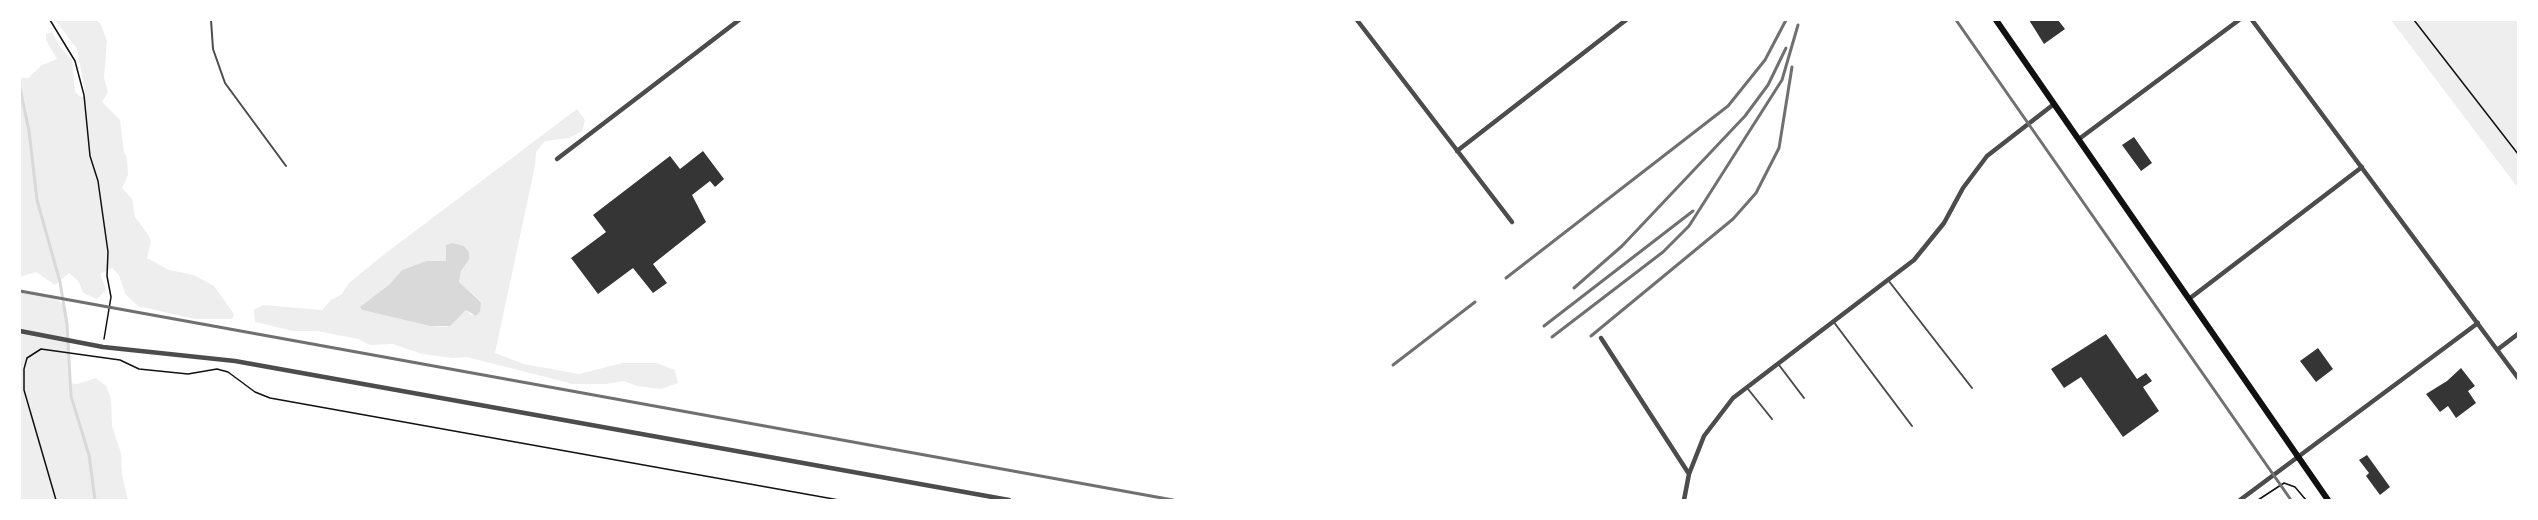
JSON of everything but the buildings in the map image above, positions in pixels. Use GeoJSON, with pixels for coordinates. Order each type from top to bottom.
{"type":"FeatureCollection","features":[{"type":"Feature","properties":{"kind":"main road"},"geometry":{"type":"LineString","coordinates":[[1996,20],[2328,501]]}},
{"type":"Feature","properties":{"kind":"street"},"geometry":{"type":"LineString","coordinates":[[557,159],[739,20]]}},
{"type":"Feature","properties":{"kind":"street"},"geometry":{"type":"LineString","coordinates":[[1357,20],[1512,222]]}},
{"type":"Feature","properties":{"kind":"street"},"geometry":{"type":"LineString","coordinates":[[1457,151],[1626,20]]}},
{"type":"Feature","properties":{"kind":"street"},"geometry":{"type":"LineString","coordinates":[[2079,139],[2239,20]]}},
{"type":"Feature","properties":{"kind":"street"},"geometry":{"type":"LineString","coordinates":[[2252,20],[2518,378]]}},
{"type":"Feature","properties":{"kind":"street"},"geometry":{"type":"LineString","coordinates":[[1684,501],[1689,474],[1704,436],[1717,416],[1747,386],[1914,260],[1931,241],[1987,156],[2054,104]]}},
{"type":"Feature","properties":{"kind":"street"},"geometry":{"type":"LineString","coordinates":[[2189,299],[2362,167]]}},
{"type":"Feature","properties":{"kind":"street"},"geometry":{"type":"LineString","coordinates":[[2240,501],[2478,323]]}},
{"type":"Feature","properties":{"kind":"street"},"geometry":{"type":"LineString","coordinates":[[20,331],[81,344],[235,361],[1009,501]]}},
{"type":"Feature","properties":{"kind":"street"},"geometry":{"type":"LineString","coordinates":[[2498,350],[2518,334]]}},
{"type":"Feature","properties":{"kind":"street"},"geometry":{"type":"LineString","coordinates":[[1601,338],[1689,474]]}},
{"type":"Feature","properties":{"kind":"lane"},"geometry":{"type":"LineString","coordinates":[[211,20],[213,49],[225,83],[286,166]]}},
{"type":"Feature","properties":{"kind":"lane"},"geometry":{"type":"LineString","coordinates":[[1888,280],[1972,388]]}},
{"type":"Feature","properties":{"kind":"lane"},"geometry":{"type":"LineString","coordinates":[[1833,321],[1912,426]]}},
{"type":"Feature","properties":{"kind":"lane"},"geometry":{"type":"LineString","coordinates":[[1777,363],[1803,398]]}},
{"type":"Feature","properties":{"kind":"lane"},"geometry":{"type":"LineString","coordinates":[[1747,386],[1772,419]]}},
{"type":"Feature","properties":{"kind":"path"},"geometry":{"type":"LineString","coordinates":[[50,20],[75,61],[84,95],[90,156],[98,181],[108,252],[111,297],[104,342]]}},
{"type":"Feature","properties":{"kind":"path"},"geometry":{"type":"LineString","coordinates":[[2414,20],[2518,154]]}},
{"type":"Feature","properties":{"kind":"path"},"geometry":{"type":"LineString","coordinates":[[56,501],[28,411],[24,379],[25,362],[30,354],[41,349],[120,360],[139,369],[192,374],[217,369],[228,372],[255,392],[270,398],[839,501]]}},
{"type":"Feature","properties":{"kind":"path"},"geometry":{"type":"LineString","coordinates":[[2258,501],[2284,483],[2295,487],[2306,501]]}},
{"type":"Feature","properties":{"kind":"shaded area"},"geometry":{"type":"Polygon","coordinates":[[[55,20],[97,20],[101,25],[107,41],[104,78],[108,92],[102,102],[120,120],[128,175],[122,188],[132,199],[135,217],[149,236],[151,242],[147,258],[169,270],[194,275],[214,286],[234,314],[232,319],[195,319],[138,306],[125,294],[119,275],[112,268],[100,274],[106,290],[97,299],[83,293],[79,282],[69,273],[55,285],[36,272],[20,277],[20,78],[28,78],[42,65],[57,59],[46,40],[46,34],[52,32],[60,47],[72,60],[75,92],[81,97],[86,96],[77,49],[55,20]]]}},
{"type":"Feature","properties":{"kind":"shaded area"},"geometry":{"type":"Polygon","coordinates":[[[2391,20],[2518,20],[2518,188],[2391,20]]]}},
{"type":"Feature","properties":{"kind":"shaded area"},"geometry":{"type":"Polygon","coordinates":[[[577,109],[585,120],[582,131],[569,138],[545,141],[536,152],[535,166],[495,353],[524,364],[579,374],[622,363],[656,363],[675,370],[678,383],[661,389],[637,386],[624,381],[606,384],[573,384],[467,357],[453,358],[422,354],[393,344],[370,345],[358,339],[317,331],[293,331],[255,322],[254,310],[263,305],[322,310],[331,300],[342,294],[349,283],[577,109]],[[446,248],[446,261],[426,261],[402,270],[390,284],[361,307],[362,310],[430,326],[447,327],[466,310],[472,316],[481,301],[459,282],[461,271],[469,260],[446,248]]]}},
{"type":"Feature","properties":{"kind":"shaded area"},"geometry":{"type":"Polygon","coordinates":[[[452,243],[464,246],[469,252],[469,260],[461,271],[459,282],[481,302],[480,311],[476,316],[466,310],[450,326],[430,326],[362,310],[360,307],[390,284],[402,270],[426,261],[446,261],[446,245],[452,243]]]}},
{"type":"Feature","properties":{"kind":"shaded area"},"geometry":{"type":"Polygon","coordinates":[[[20,291],[52,297],[63,304],[67,324],[71,383],[77,384],[96,378],[106,386],[111,398],[112,426],[121,453],[122,474],[128,500],[20,500],[20,291]]]}},
{"type":"Feature","properties":{"kind":"waterway"},"geometry":{"type":"LineString","coordinates":[[20,88],[29,131],[37,200],[60,282],[67,324],[71,396],[89,455],[95,500]]}},
{"type":"Feature","properties":{"kind":"railway"},"geometry":{"type":"LineString","coordinates":[[1506,278],[1728,106],[1765,60],[1786,20]]}},
{"type":"Feature","properties":{"kind":"railway"},"geometry":{"type":"LineString","coordinates":[[1956,20],[2291,500]]}},
{"type":"Feature","properties":{"kind":"railway"},"geometry":{"type":"LineString","coordinates":[[1552,337],[1663,252],[1689,226],[1782,80],[1798,25]]}},
{"type":"Feature","properties":{"kind":"railway"},"geometry":{"type":"LineString","coordinates":[[1574,288],[1622,246],[1745,116],[1768,85],[1786,48]]}},
{"type":"Feature","properties":{"kind":"railway"},"geometry":{"type":"LineString","coordinates":[[1591,336],[1733,219],[1756,193],[1779,148],[1792,67]]}},
{"type":"Feature","properties":{"kind":"railway"},"geometry":{"type":"LineString","coordinates":[[1544,326],[1693,211]]}},
{"type":"Feature","properties":{"kind":"railway"},"geometry":{"type":"LineString","coordinates":[[20,291],[1173,500]]}},
{"type":"Feature","properties":{"kind":"railway"},"geometry":{"type":"LineString","coordinates":[[1393,365],[1475,302]]}}]}
